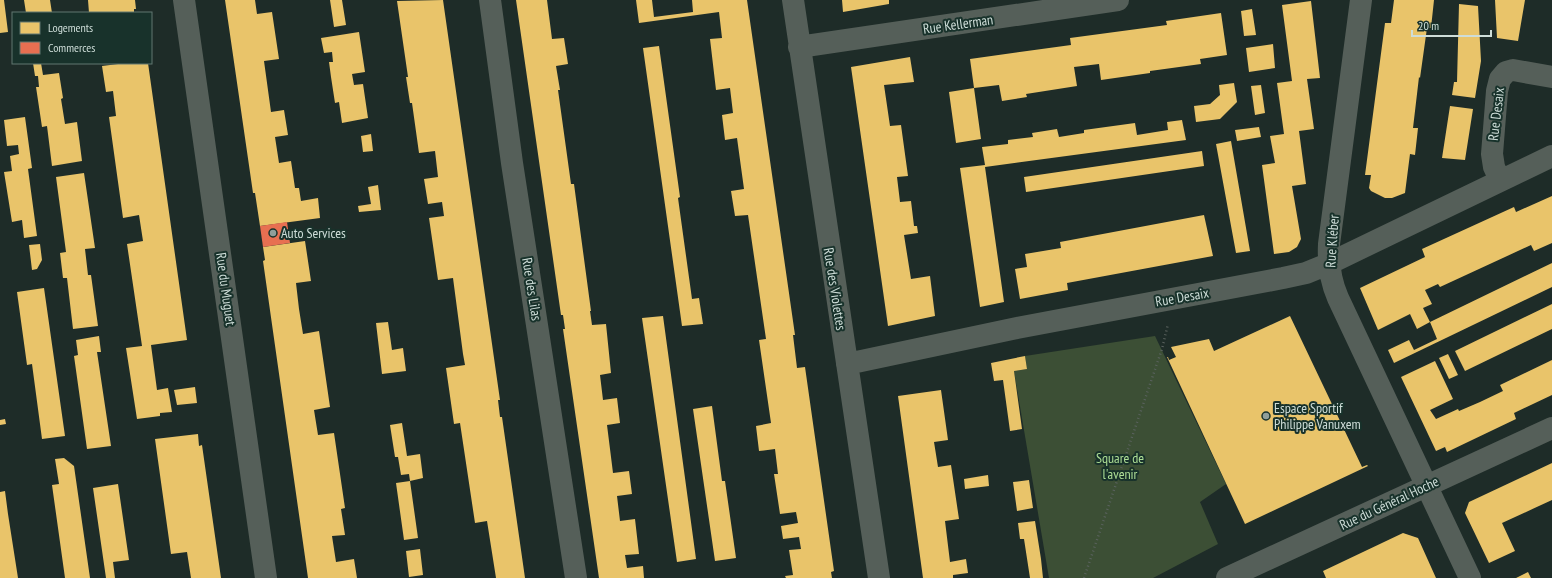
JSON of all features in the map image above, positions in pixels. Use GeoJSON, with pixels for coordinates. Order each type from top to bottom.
{"type":"FeatureCollection","features":[{"type":"Feature","properties":{"kind":"street","name":"Rue du Muguet"},"geometry":{"type":"LineString","coordinates":[[184,0],[266,578]]}},
{"type":"Feature","properties":{"kind":"street","name":"Rue des Lilas"},"geometry":{"type":"LineString","coordinates":[[490,0],[512,163],[576,578]]}},
{"type":"Feature","properties":{"kind":"street","name":"Rue des Violettes"},"geometry":{"type":"LineString","coordinates":[[792,0],[880,578]]}},
{"type":"Feature","properties":{"kind":"street","name":"Rue Kellerman"},"geometry":{"type":"LineString","coordinates":[[799,47],[1118,0]]}},
{"type":"Feature","properties":{"kind":"street","name":"Rue Kléber"},"geometry":{"type":"LineString","coordinates":[[1361,0],[1329,244],[1328,264],[1333,286],[1338,298],[1470,578]]}},
{"type":"Feature","properties":{"kind":"street","name":"Rue Desaix"},"geometry":{"type":"LineString","coordinates":[[1500,180],[1494,167],[1492,154],[1497,90],[1500,79],[1506,72],[1513,70],[1552,77]]}},
{"type":"Feature","properties":{"kind":"street","name":"Rue Desaix"},"geometry":{"type":"LineString","coordinates":[[847,364],[1017,328],[1283,278],[1306,272],[1328,264],[1552,156]]}},
{"type":"Feature","properties":{"kind":"street","name":"Rue du Général Hoche"},"geometry":{"type":"LineString","coordinates":[[1227,578],[1552,428]]}},
{"type":"Feature","properties":{"kind":"path"},"geometry":{"type":"LineString","coordinates":[[1084,578],[1162,349],[1175,298]]}},
{"type":"Feature","properties":{"kind":"green space","name":"Square de l'avenir"},"geometry":{"type":"Polygon","coordinates":[[[1155,336],[1226,484],[1200,502],[1218,544],[1153,578],[1049,578],[1014,371],[1027,369],[1025,356],[1155,336]]]}},
{"type":"Feature","properties":{"kind":"building: Logements"},"geometry":{"type":"Polygon","coordinates":[[[0,0],[4,0],[8,32],[0,33],[0,0]]]}},
{"type":"Feature","properties":{"kind":"building: Logements"},"geometry":{"type":"Polygon","coordinates":[[[24,0],[50,0],[52,12],[26,12],[24,0]]]}},
{"type":"Feature","properties":{"kind":"building: Logements"},"geometry":{"type":"Polygon","coordinates":[[[88,0],[135,0],[136,9],[134,9],[134,12],[89,12],[88,0]]]}},
{"type":"Feature","properties":{"kind":"building: Logements"},"geometry":{"type":"Polygon","coordinates":[[[225,0],[255,0],[257,14],[272,12],[279,59],[264,61],[271,112],[284,110],[288,135],[275,137],[279,163],[291,161],[295,188],[299,188],[301,201],[318,198],[320,218],[260,226],[255,193],[253,193],[225,0]]]}},
{"type":"Feature","properties":{"kind":"building: Logements"},"geometry":{"type":"Polygon","coordinates":[[[330,0],[342,0],[346,25],[334,27],[330,0]]]}},
{"type":"Feature","properties":{"kind":"building: Logements"},"geometry":{"type":"Polygon","coordinates":[[[443,0],[500,400],[498,400],[500,417],[502,417],[525,578],[496,578],[487,521],[475,523],[460,423],[454,424],[446,368],[465,365],[453,278],[438,280],[429,218],[444,216],[442,202],[428,204],[424,179],[438,177],[435,151],[419,153],[412,103],[410,103],[406,77],[408,77],[397,1],[443,0]]]}},
{"type":"Feature","properties":{"kind":"building: Logements"},"geometry":{"type":"Polygon","coordinates":[[[516,0],[547,0],[552,39],[564,38],[568,64],[556,66],[571,184],[574,184],[592,325],[606,324],[611,373],[600,375],[603,400],[617,398],[620,423],[607,425],[613,473],[629,471],[632,494],[617,496],[620,521],[635,519],[639,554],[625,555],[627,568],[643,566],[644,578],[599,578],[563,329],[565,329],[563,315],[561,315],[516,0]]]}},
{"type":"Feature","properties":{"kind":"building: Logements"},"geometry":{"type":"Polygon","coordinates":[[[636,0],[652,0],[654,17],[693,12],[692,0],[747,0],[795,335],[793,335],[797,368],[805,367],[834,571],[831,572],[832,578],[786,578],[785,576],[793,575],[789,550],[801,549],[799,537],[783,539],[781,526],[798,523],[796,512],[780,514],[774,474],[778,474],[775,449],[759,451],[756,426],[771,423],[759,340],[766,339],[748,215],[735,216],[731,191],[744,189],[737,138],[725,140],[722,115],[733,113],[730,88],[716,90],[710,39],[722,38],[719,12],[639,23],[636,0]]]}},
{"type":"Feature","properties":{"kind":"building: Logements"},"geometry":{"type":"Polygon","coordinates":[[[842,0],[889,0],[889,4],[843,12],[842,0]]]}},
{"type":"Feature","properties":{"kind":"building: Logements"},"geometry":{"type":"Polygon","coordinates":[[[1394,0],[1434,0],[1431,28],[1427,28],[1420,78],[1419,77],[1413,128],[1418,128],[1415,155],[1410,154],[1405,193],[1392,198],[1385,198],[1371,191],[1369,188],[1371,175],[1365,175],[1385,23],[1391,23],[1394,0]]]}},
{"type":"Feature","properties":{"kind":"building: Logements"},"geometry":{"type":"Polygon","coordinates":[[[1495,0],[1525,0],[1518,41],[1497,38],[1495,0]]]}},
{"type":"Feature","properties":{"kind":"building: Logements"},"geometry":{"type":"Polygon","coordinates":[[[1311,1],[1320,78],[1307,79],[1314,129],[1299,131],[1306,184],[1292,186],[1301,239],[1297,247],[1289,252],[1274,254],[1262,165],[1275,163],[1270,136],[1284,134],[1277,83],[1292,81],[1282,5],[1311,1]]]}},
{"type":"Feature","properties":{"kind":"building: Logements"},"geometry":{"type":"Polygon","coordinates":[[[1459,4],[1478,6],[1481,61],[1475,98],[1452,95],[1454,82],[1457,82],[1459,4]]]}},
{"type":"Feature","properties":{"kind":"building: Logements"},"geometry":{"type":"Polygon","coordinates":[[[1252,9],[1256,35],[1244,36],[1241,11],[1252,9]]]}},
{"type":"Feature","properties":{"kind":"building: Logements"},"geometry":{"type":"Polygon","coordinates":[[[1221,13],[1227,55],[1200,59],[1201,64],[1101,80],[1099,64],[1074,67],[1077,86],[1026,94],[1027,97],[1002,101],[999,85],[974,88],[970,59],[1071,45],[1070,38],[1167,25],[1166,21],[1221,13]]]}},
{"type":"Feature","properties":{"kind":"building: Logements"},"geometry":{"type":"Polygon","coordinates":[[[359,32],[365,72],[352,74],[354,85],[363,84],[368,118],[342,123],[339,102],[335,103],[331,77],[329,62],[333,62],[332,52],[324,53],[321,38],[359,32]]]}},
{"type":"Feature","properties":{"kind":"building: Logements"},"geometry":{"type":"Polygon","coordinates":[[[1273,44],[1275,68],[1249,72],[1246,48],[1273,44]]]}},
{"type":"Feature","properties":{"kind":"building: Logements"},"geometry":{"type":"Polygon","coordinates":[[[659,46],[680,197],[678,198],[692,299],[699,298],[703,324],[682,326],[643,48],[659,46]]]}},
{"type":"Feature","properties":{"kind":"building: Logements"},"geometry":{"type":"Polygon","coordinates":[[[910,57],[914,82],[884,85],[890,126],[901,125],[908,176],[897,177],[900,202],[911,201],[914,226],[917,226],[918,233],[904,235],[911,279],[930,276],[935,316],[888,326],[851,67],[910,57]]]}},
{"type":"Feature","properties":{"kind":"building: Logements"},"geometry":{"type":"Polygon","coordinates":[[[33,64],[41,64],[43,75],[59,73],[65,124],[77,122],[82,161],[52,166],[47,126],[42,127],[36,87],[39,87],[38,76],[35,76],[33,64]]]}},
{"type":"Feature","properties":{"kind":"building: Logements"},"geometry":{"type":"Polygon","coordinates":[[[118,64],[148,64],[187,340],[151,345],[157,390],[168,388],[172,412],[160,413],[160,416],[137,419],[126,348],[142,346],[127,244],[143,241],[139,215],[123,218],[109,117],[116,116],[113,91],[106,92],[102,66],[118,64]]]}},
{"type":"Feature","properties":{"kind":"building: Logements"},"geometry":{"type":"Polygon","coordinates":[[[1234,83],[1237,102],[1220,119],[1196,122],[1194,106],[1210,104],[1220,95],[1219,85],[1234,83]]]}},
{"type":"Feature","properties":{"kind":"building: Logements"},"geometry":{"type":"Polygon","coordinates":[[[1261,85],[1265,113],[1255,115],[1251,86],[1261,85]]]}},
{"type":"Feature","properties":{"kind":"building: Logements"},"geometry":{"type":"Polygon","coordinates":[[[974,88],[981,139],[956,143],[949,92],[974,88]]]}},
{"type":"Feature","properties":{"kind":"building: Logements"},"geometry":{"type":"Polygon","coordinates":[[[1450,106],[1473,109],[1465,160],[1442,158],[1450,106]]]}},
{"type":"Feature","properties":{"kind":"building: Logements"},"geometry":{"type":"Polygon","coordinates":[[[25,117],[32,168],[28,169],[37,236],[24,238],[22,220],[12,222],[4,172],[12,171],[10,156],[19,154],[18,145],[7,146],[4,120],[25,117]]]}},
{"type":"Feature","properties":{"kind":"building: Logements"},"geometry":{"type":"Polygon","coordinates":[[[1182,120],[1186,140],[985,167],[1004,302],[980,307],[960,168],[985,165],[982,147],[1008,144],[1008,140],[1033,137],[1032,133],[1057,129],[1059,137],[1084,133],[1084,130],[1135,123],[1137,135],[1168,130],[1167,122],[1182,120]]]}},
{"type":"Feature","properties":{"kind":"building: Logements"},"geometry":{"type":"Polygon","coordinates":[[[1259,127],[1261,137],[1237,141],[1235,130],[1259,127]]]}},
{"type":"Feature","properties":{"kind":"building: Logements"},"geometry":{"type":"Polygon","coordinates":[[[371,134],[373,151],[363,152],[361,136],[371,134]]]}},
{"type":"Feature","properties":{"kind":"building: Logements"},"geometry":{"type":"Polygon","coordinates":[[[1231,141],[1250,251],[1236,253],[1216,144],[1231,141]]]}},
{"type":"Feature","properties":{"kind":"building: Logements"},"geometry":{"type":"Polygon","coordinates":[[[1202,151],[1204,166],[1026,192],[1024,177],[1202,151]]]}},
{"type":"Feature","properties":{"kind":"building: Logements"},"geometry":{"type":"Polygon","coordinates":[[[84,173],[95,248],[85,249],[88,275],[91,275],[98,326],[73,329],[67,278],[63,278],[60,253],[66,252],[56,177],[84,173]]]}},
{"type":"Feature","properties":{"kind":"building: Logements"},"geometry":{"type":"Polygon","coordinates":[[[378,185],[381,210],[359,212],[358,206],[371,204],[368,187],[378,185]]]}},
{"type":"Feature","properties":{"kind":"building: Logements"},"geometry":{"type":"Polygon","coordinates":[[[1552,196],[1552,243],[1534,251],[1531,245],[1440,287],[1438,284],[1425,290],[1432,304],[1423,308],[1430,322],[1417,329],[1410,314],[1378,330],[1360,288],[1425,257],[1422,249],[1514,207],[1516,212],[1552,196]]]}},
{"type":"Feature","properties":{"kind":"building: Logements"},"geometry":{"type":"Polygon","coordinates":[[[1204,215],[1213,256],[1067,283],[1068,290],[1020,299],[1015,269],[1027,267],[1025,254],[1061,248],[1060,242],[1204,215]]]}},
{"type":"Feature","properties":{"kind":"building: Logements"},"geometry":{"type":"Polygon","coordinates":[[[305,241],[311,281],[296,283],[299,309],[303,334],[319,331],[330,407],[314,410],[318,435],[334,433],[345,508],[341,509],[345,535],[332,536],[336,562],[354,559],[357,578],[308,578],[263,261],[265,260],[263,247],[305,241]]]}},
{"type":"Feature","properties":{"kind":"building: Logements"},"geometry":{"type":"Polygon","coordinates":[[[40,244],[42,260],[37,269],[32,270],[29,245],[40,244]]]}},
{"type":"Feature","properties":{"kind":"building: Logements"},"geometry":{"type":"Polygon","coordinates":[[[1552,263],[1552,287],[1394,363],[1388,350],[1409,340],[1414,350],[1437,339],[1430,322],[1552,263]]]}},
{"type":"Feature","properties":{"kind":"building: Logements"},"geometry":{"type":"Polygon","coordinates":[[[44,288],[65,436],[42,439],[32,364],[27,365],[17,292],[44,288]]]}},
{"type":"Feature","properties":{"kind":"building: Logements"},"geometry":{"type":"Polygon","coordinates":[[[1552,304],[1552,329],[1465,371],[1455,351],[1552,304]]]}},
{"type":"Feature","properties":{"kind":"building: Logements"},"geometry":{"type":"Polygon","coordinates":[[[663,316],[696,559],[677,562],[642,318],[663,316]]]}},
{"type":"Feature","properties":{"kind":"building: Logements","name":"Espace Sportif Philippe Vanuxem"},"geometry":{"type":"Polygon","coordinates":[[[1290,316],[1362,467],[1368,466],[1245,524],[1167,357],[1169,360],[1176,357],[1171,347],[1209,339],[1214,351],[1290,316]]]}},
{"type":"Feature","properties":{"kind":"building: Logements"},"geometry":{"type":"Polygon","coordinates":[[[388,322],[392,350],[403,348],[406,371],[382,374],[376,323],[388,322]]]}},
{"type":"Feature","properties":{"kind":"building: Logements"},"geometry":{"type":"Polygon","coordinates":[[[99,336],[101,352],[97,352],[111,446],[87,449],[74,356],[78,355],[76,340],[99,336]]]}},
{"type":"Feature","properties":{"kind":"building: Logements"},"geometry":{"type":"Polygon","coordinates":[[[1448,354],[1458,375],[1449,379],[1439,358],[1448,354]]]}},
{"type":"Feature","properties":{"kind":"building: Logements"},"geometry":{"type":"Polygon","coordinates":[[[1025,356],[1027,369],[1014,371],[1022,429],[1010,431],[1003,380],[994,381],[991,363],[1025,356]]]}},
{"type":"Feature","properties":{"kind":"building: Logements"},"geometry":{"type":"Polygon","coordinates":[[[1552,360],[1552,395],[1514,413],[1516,419],[1447,452],[1445,447],[1436,451],[1401,377],[1435,361],[1453,399],[1430,410],[1436,419],[1458,409],[1459,411],[1503,391],[1500,385],[1552,360]]]}},
{"type":"Feature","properties":{"kind":"building: Logements"},"geometry":{"type":"Polygon","coordinates":[[[195,387],[197,403],[177,405],[174,390],[195,387]]]}},
{"type":"Feature","properties":{"kind":"building: Logements"},"geometry":{"type":"Polygon","coordinates":[[[941,390],[948,440],[934,442],[938,467],[951,465],[959,519],[945,521],[950,562],[966,559],[968,573],[953,575],[953,578],[923,578],[898,396],[941,390]]]}},
{"type":"Feature","properties":{"kind":"building: Logements"},"geometry":{"type":"Polygon","coordinates":[[[712,406],[722,481],[725,481],[736,558],[715,561],[693,409],[712,406]]]}},
{"type":"Feature","properties":{"kind":"building: Logements"},"geometry":{"type":"Polygon","coordinates":[[[5,419],[6,424],[0,425],[0,420],[5,419]]]}},
{"type":"Feature","properties":{"kind":"building: Logements"},"geometry":{"type":"Polygon","coordinates":[[[402,423],[407,456],[420,454],[423,478],[410,481],[409,474],[401,475],[398,457],[395,457],[390,425],[402,423]]]}},
{"type":"Feature","properties":{"kind":"building: Logements"},"geometry":{"type":"Polygon","coordinates":[[[198,434],[199,446],[202,445],[221,578],[191,578],[187,552],[171,554],[155,439],[198,434]]]}},
{"type":"Feature","properties":{"kind":"building: Logements"},"geometry":{"type":"Polygon","coordinates":[[[64,458],[74,466],[90,578],[65,578],[52,485],[59,484],[55,459],[64,458]]]}},
{"type":"Feature","properties":{"kind":"building: Logements"},"geometry":{"type":"Polygon","coordinates":[[[1552,463],[1552,500],[1502,523],[1515,551],[1489,563],[1465,513],[1469,502],[1552,463]]]}},
{"type":"Feature","properties":{"kind":"building: Logements"},"geometry":{"type":"Polygon","coordinates":[[[988,475],[989,486],[965,489],[964,479],[988,475]]]}},
{"type":"Feature","properties":{"kind":"building: Logements"},"geometry":{"type":"Polygon","coordinates":[[[1029,480],[1033,508],[1017,511],[1013,482],[1029,480]]]}},
{"type":"Feature","properties":{"kind":"building: Logements"},"geometry":{"type":"Polygon","coordinates":[[[410,481],[418,538],[404,540],[396,483],[410,481]]]}},
{"type":"Feature","properties":{"kind":"building: Logements"},"geometry":{"type":"Polygon","coordinates":[[[118,484],[129,560],[113,562],[115,578],[106,578],[93,488],[118,484]]]}},
{"type":"Feature","properties":{"kind":"building: Logements"},"geometry":{"type":"Polygon","coordinates":[[[5,491],[18,578],[0,578],[0,492],[5,491]]]}},
{"type":"Feature","properties":{"kind":"building: Logements"},"geometry":{"type":"Polygon","coordinates":[[[1035,521],[1043,578],[1030,578],[1024,539],[1020,539],[1018,523],[1035,521]]]}},
{"type":"Feature","properties":{"kind":"building: Logements"},"geometry":{"type":"Polygon","coordinates":[[[1403,533],[1418,538],[1436,578],[1326,578],[1323,571],[1403,533]]]}},
{"type":"Feature","properties":{"kind":"building: Logements"},"geometry":{"type":"Polygon","coordinates":[[[420,549],[423,575],[409,577],[406,551],[420,549]]]}},
{"type":"Feature","properties":{"kind":"building: Logements"},"geometry":{"type":"Polygon","coordinates":[[[1528,572],[1531,578],[1516,578],[1528,572]]]}},
{"type":"Feature","properties":{"kind":"building: Commerces"},"geometry":{"type":"Polygon","coordinates":[[[287,222],[290,243],[263,247],[260,226],[287,222]]]}},
{"type":"Feature","properties":{"kind":"place","name":"Auto Services"},"geometry":{"type":"Point","coordinates":[273,233]}},
{"type":"Feature","properties":{"kind":"place","name":"Espace Sportif Philippe Vanuxem"},"geometry":{"type":"Point","coordinates":[1266,416]}}]}
